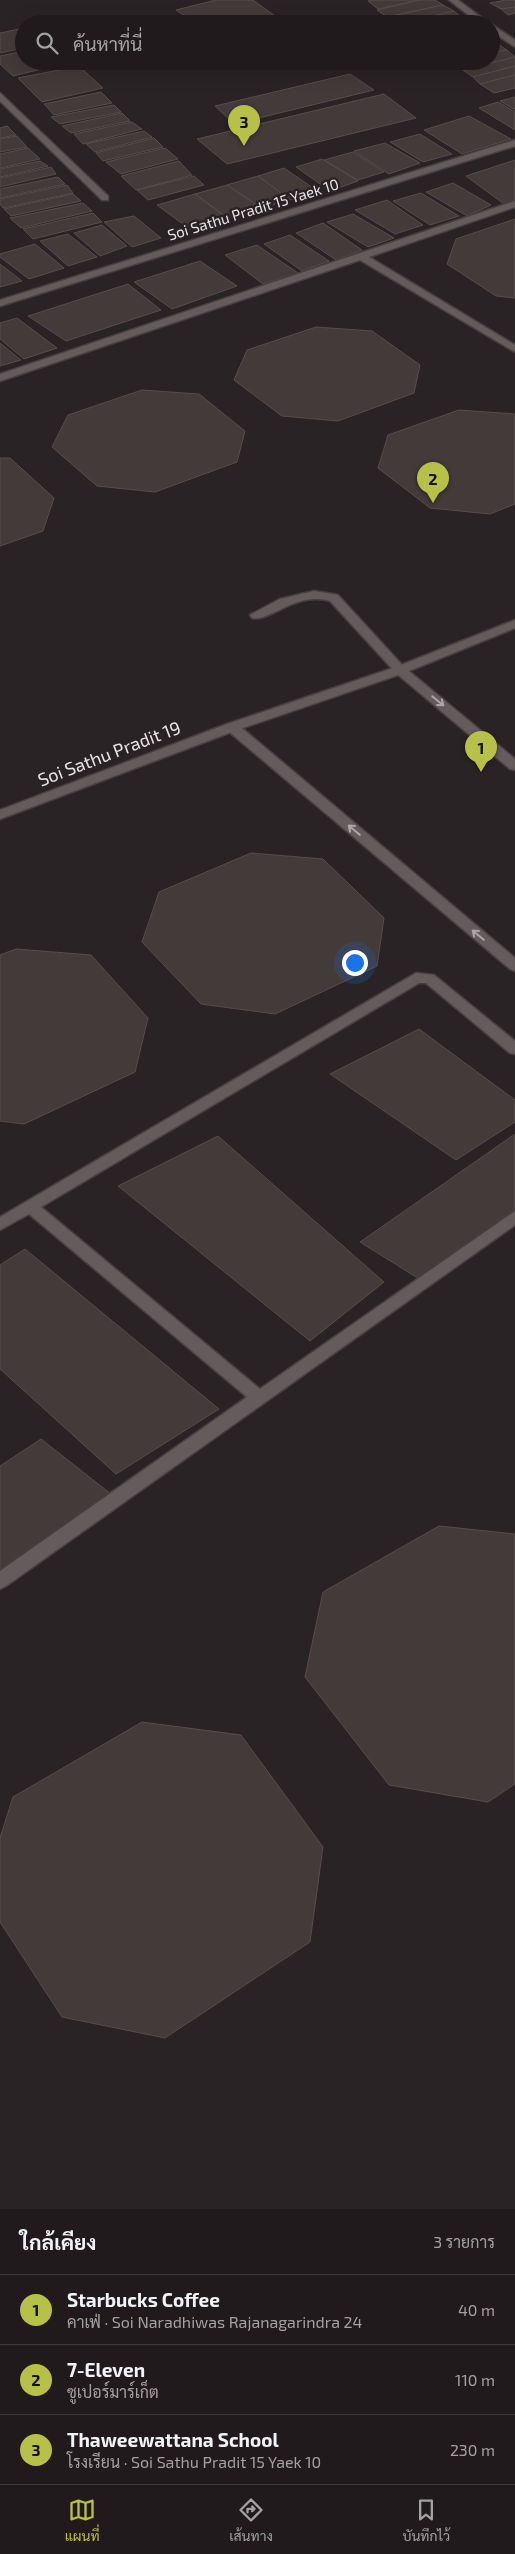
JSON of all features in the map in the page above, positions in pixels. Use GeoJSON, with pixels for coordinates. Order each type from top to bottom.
{"type":"FeatureCollection","features":[{"type":"Feature","properties":{"kind":"street"},"geometry":{"type":"LineString","coordinates":[[452,0],[473,15]]}},
{"type":"Feature","properties":{"kind":"street"},"geometry":{"type":"LineString","coordinates":[[500,33],[515,44]]}},
{"type":"Feature","properties":{"kind":"street"},"geometry":{"type":"LineString","coordinates":[[0,96],[105,198]]}},
{"type":"Feature","properties":{"kind":"street","name":"Soi Sathu Pradit 15 Yaek 10"},"geometry":{"type":"LineString","coordinates":[[0,303],[515,143]]}},
{"type":"Feature","properties":{"kind":"street"},"geometry":{"type":"LineString","coordinates":[[0,378],[515,204]]}},
{"type":"Feature","properties":{"kind":"street"},"geometry":{"type":"LineString","coordinates":[[362,257],[515,349]]}},
{"type":"Feature","properties":{"kind":"street"},"geometry":{"type":"LineString","coordinates":[[256,615],[305,594],[326,595],[334,598],[400,670],[515,766]]}},
{"type":"Feature","properties":{"kind":"street","name":"Soi Sathu Pradit 19"},"geometry":{"type":"LineString","coordinates":[[0,815],[232,727],[400,670],[515,624]]}},
{"type":"Feature","properties":{"kind":"street"},"geometry":{"type":"LineString","coordinates":[[232,727],[515,966]]}},
{"type":"Feature","properties":{"kind":"street"},"geometry":{"type":"LineString","coordinates":[[0,1224],[416,978],[428,978],[515,1049]]}},
{"type":"Feature","properties":{"kind":"street"},"geometry":{"type":"LineString","coordinates":[[31,1207],[258,1398]]}},
{"type":"Feature","properties":{"kind":"street"},"geometry":{"type":"LineString","coordinates":[[0,1581],[515,1218]]}},
{"type":"Feature","properties":{"kind":"building"},"geometry":{"type":"Polygon","coordinates":[[[216,0],[253,0],[274,15],[184,15],[176,10],[216,0]]]}},
{"type":"Feature","properties":{"kind":"building"},"geometry":{"type":"Polygon","coordinates":[[[419,0],[378,9],[368,1],[419,0]]]}},
{"type":"Feature","properties":{"kind":"building"},"geometry":{"type":"Polygon","coordinates":[[[419,0],[435,0],[443,5],[396,15],[384,15],[377,10],[419,0]]]}},
{"type":"Feature","properties":{"kind":"building"},"geometry":{"type":"Polygon","coordinates":[[[515,0],[515,7],[501,9],[490,3],[515,0]]]}},
{"type":"Feature","properties":{"kind":"building"},"geometry":{"type":"Polygon","coordinates":[[[443,5],[454,11],[437,15],[396,15],[443,5]]]}},
{"type":"Feature","properties":{"kind":"building"},"geometry":{"type":"Polygon","coordinates":[[[515,7],[515,13],[508,15],[501,9],[515,7]]]}},
{"type":"Feature","properties":{"kind":"building"},"geometry":{"type":"Polygon","coordinates":[[[454,11],[459,15],[437,15],[454,11]]]}},
{"type":"Feature","properties":{"kind":"building"},"geometry":{"type":"Polygon","coordinates":[[[15,30],[15,50],[0,53],[0,33],[15,30]]]}},
{"type":"Feature","properties":{"kind":"building"},"geometry":{"type":"Polygon","coordinates":[[[500,46],[507,50],[500,51],[500,46]]]}},
{"type":"Feature","properties":{"kind":"building"},"geometry":{"type":"Polygon","coordinates":[[[507,50],[515,57],[500,61],[500,51],[507,50]]]}},
{"type":"Feature","properties":{"kind":"building"},"geometry":{"type":"Polygon","coordinates":[[[15,53],[15,70],[38,70],[13,76],[0,64],[0,56],[15,53]]]}},
{"type":"Feature","properties":{"kind":"building"},"geometry":{"type":"Polygon","coordinates":[[[515,57],[515,66],[500,70],[500,61],[515,57]]]}},
{"type":"Feature","properties":{"kind":"building"},"geometry":{"type":"Polygon","coordinates":[[[515,66],[515,75],[480,84],[473,77],[500,70],[515,66]]]}},
{"type":"Feature","properties":{"kind":"building"},"geometry":{"type":"Polygon","coordinates":[[[59,70],[83,70],[103,88],[42,102],[18,78],[59,70]]]}},
{"type":"Feature","properties":{"kind":"building"},"geometry":{"type":"Polygon","coordinates":[[[463,70],[500,70],[473,77],[463,70]]]}},
{"type":"Feature","properties":{"kind":"building"},"geometry":{"type":"Polygon","coordinates":[[[350,74],[374,90],[234,124],[215,106],[350,74]]]}},
{"type":"Feature","properties":{"kind":"building"},"geometry":{"type":"Polygon","coordinates":[[[515,75],[515,88],[494,93],[480,84],[515,75]]]}},
{"type":"Feature","properties":{"kind":"building"},"geometry":{"type":"Polygon","coordinates":[[[101,92],[112,103],[54,115],[44,104],[101,92]]]}},
{"type":"Feature","properties":{"kind":"building"},"geometry":{"type":"Polygon","coordinates":[[[384,94],[416,118],[227,164],[197,139],[384,94]]]}},
{"type":"Feature","properties":{"kind":"building"},"geometry":{"type":"Polygon","coordinates":[[[515,97],[515,110],[500,101],[515,97]]]}},
{"type":"Feature","properties":{"kind":"building"},"geometry":{"type":"Polygon","coordinates":[[[498,102],[515,112],[515,130],[479,108],[498,102]]]}},
{"type":"Feature","properties":{"kind":"building"},"geometry":{"type":"Polygon","coordinates":[[[114,105],[121,112],[60,124],[51,117],[114,105]]]}},
{"type":"Feature","properties":{"kind":"building"},"geometry":{"type":"Polygon","coordinates":[[[122,113],[130,121],[71,133],[62,126],[122,113]]]}},
{"type":"Feature","properties":{"kind":"building"},"geometry":{"type":"Polygon","coordinates":[[[469,116],[511,139],[462,154],[424,130],[469,116]]]}},
{"type":"Feature","properties":{"kind":"building"},"geometry":{"type":"Polygon","coordinates":[[[132,122],[142,129],[83,144],[74,134],[132,122]]]}},
{"type":"Feature","properties":{"kind":"building"},"geometry":{"type":"Polygon","coordinates":[[[7,126],[16,135],[0,138],[0,128],[7,126]]]}},
{"type":"Feature","properties":{"kind":"building"},"geometry":{"type":"Polygon","coordinates":[[[144,131],[152,137],[95,152],[86,144],[144,131]]]}},
{"type":"Feature","properties":{"kind":"building"},"geometry":{"type":"Polygon","coordinates":[[[420,134],[452,154],[423,162],[390,142],[420,134]]]}},
{"type":"Feature","properties":{"kind":"building"},"geometry":{"type":"Polygon","coordinates":[[[17,136],[27,147],[0,152],[0,139],[17,136]]]}},
{"type":"Feature","properties":{"kind":"building"},"geometry":{"type":"Polygon","coordinates":[[[154,138],[163,147],[103,161],[96,153],[154,138]]]}},
{"type":"Feature","properties":{"kind":"building"},"geometry":{"type":"Polygon","coordinates":[[[385,143],[420,163],[389,174],[354,151],[385,143]]]}},
{"type":"Feature","properties":{"kind":"building"},"geometry":{"type":"Polygon","coordinates":[[[28,148],[40,159],[0,168],[0,154],[28,148]]]}},
{"type":"Feature","properties":{"kind":"building"},"geometry":{"type":"Polygon","coordinates":[[[165,148],[178,159],[121,174],[106,162],[165,148]]]}},
{"type":"Feature","properties":{"kind":"building"},"geometry":{"type":"Polygon","coordinates":[[[353,152],[384,172],[358,180],[324,160],[353,152]]]}},
{"type":"Feature","properties":{"kind":"building"},"geometry":{"type":"Polygon","coordinates":[[[322,159],[358,181],[330,191],[296,167],[322,159]]]}},
{"type":"Feature","properties":{"kind":"building"},"geometry":{"type":"Polygon","coordinates":[[[515,160],[515,200],[504,204],[466,176],[515,160]]]}},
{"type":"Feature","properties":{"kind":"building"},"geometry":{"type":"Polygon","coordinates":[[[40,161],[48,166],[0,177],[0,169],[40,161]]]}},
{"type":"Feature","properties":{"kind":"building"},"geometry":{"type":"Polygon","coordinates":[[[179,161],[192,175],[136,190],[121,176],[179,161]]]}},
{"type":"Feature","properties":{"kind":"building"},"geometry":{"type":"Polygon","coordinates":[[[51,167],[56,174],[0,187],[0,178],[51,167]]]}},
{"type":"Feature","properties":{"kind":"building"},"geometry":{"type":"Polygon","coordinates":[[[284,168],[316,190],[290,200],[258,176],[284,168]]]}},
{"type":"Feature","properties":{"kind":"building"},"geometry":{"type":"Polygon","coordinates":[[[194,176],[204,185],[148,200],[137,190],[194,176]]]}},
{"type":"Feature","properties":{"kind":"building"},"geometry":{"type":"Polygon","coordinates":[[[258,176],[290,200],[261,208],[227,185],[258,176]]]}},
{"type":"Feature","properties":{"kind":"building"},"geometry":{"type":"Polygon","coordinates":[[[58,177],[65,184],[0,198],[0,189],[58,177]]]}},
{"type":"Feature","properties":{"kind":"building"},"geometry":{"type":"Polygon","coordinates":[[[453,183],[491,205],[467,216],[426,192],[453,183]]]}},
{"type":"Feature","properties":{"kind":"building"},"geometry":{"type":"Polygon","coordinates":[[[67,185],[73,193],[3,208],[0,204],[0,199],[67,185]]]}},
{"type":"Feature","properties":{"kind":"building"},"geometry":{"type":"Polygon","coordinates":[[[227,185],[261,208],[228,218],[195,194],[227,185]]]}},
{"type":"Feature","properties":{"kind":"building"},"geometry":{"type":"Polygon","coordinates":[[[421,193],[459,216],[430,225],[393,201],[421,193]]]}},
{"type":"Feature","properties":{"kind":"building"},"geometry":{"type":"Polygon","coordinates":[[[73,194],[81,201],[11,216],[4,209],[73,194]]]}},
{"type":"Feature","properties":{"kind":"building"},"geometry":{"type":"Polygon","coordinates":[[[195,194],[228,219],[191,230],[157,205],[195,194]]]}},
{"type":"Feature","properties":{"kind":"building"},"geometry":{"type":"Polygon","coordinates":[[[387,200],[423,225],[395,234],[355,210],[387,200]]]}},
{"type":"Feature","properties":{"kind":"building"},"geometry":{"type":"Polygon","coordinates":[[[83,203],[92,211],[21,228],[10,218],[83,203]]]}},
{"type":"Feature","properties":{"kind":"building"},"geometry":{"type":"Polygon","coordinates":[[[93,213],[102,222],[33,239],[23,229],[93,213]]]}},
{"type":"Feature","properties":{"kind":"building"},"geometry":{"type":"Polygon","coordinates":[[[353,214],[394,238],[368,247],[327,222],[353,214]]]}},
{"type":"Feature","properties":{"kind":"building"},"geometry":{"type":"Polygon","coordinates":[[[134,216],[161,238],[132,247],[104,222],[134,216]]]}},
{"type":"Feature","properties":{"kind":"building"},"geometry":{"type":"Polygon","coordinates":[[[515,219],[515,298],[496,296],[447,264],[456,239],[515,219]]]}},
{"type":"Feature","properties":{"kind":"building"},"geometry":{"type":"Polygon","coordinates":[[[323,223],[362,250],[336,260],[296,233],[323,223]]]}},
{"type":"Feature","properties":{"kind":"building"},"geometry":{"type":"Polygon","coordinates":[[[102,225],[127,246],[100,256],[74,233],[102,225]]]}},
{"type":"Feature","properties":{"kind":"building"},"geometry":{"type":"Polygon","coordinates":[[[68,234],[97,257],[68,266],[40,241],[68,234]]]}},
{"type":"Feature","properties":{"kind":"building"},"geometry":{"type":"Polygon","coordinates":[[[290,235],[329,261],[302,271],[264,244],[290,235]]]}},
{"type":"Feature","properties":{"kind":"building"},"geometry":{"type":"Polygon","coordinates":[[[35,244],[64,268],[29,279],[0,257],[0,254],[35,244]]]}},
{"type":"Feature","properties":{"kind":"building"},"geometry":{"type":"Polygon","coordinates":[[[257,245],[298,273],[263,284],[225,255],[257,245]]]}},
{"type":"Feature","properties":{"kind":"building"},"geometry":{"type":"Polygon","coordinates":[[[200,261],[237,286],[172,309],[134,282],[200,261]]]}},
{"type":"Feature","properties":{"kind":"building"},"geometry":{"type":"Polygon","coordinates":[[[0,264],[22,281],[0,287],[0,264]]]}},
{"type":"Feature","properties":{"kind":"building"},"geometry":{"type":"Polygon","coordinates":[[[128,284],[161,310],[66,341],[28,316],[128,284]]]}},
{"type":"Feature","properties":{"kind":"building"},"geometry":{"type":"Polygon","coordinates":[[[17,318],[57,348],[24,359],[0,339],[0,323],[17,318]]]}},
{"type":"Feature","properties":{"kind":"building"},"geometry":{"type":"Polygon","coordinates":[[[316,327],[372,331],[420,365],[414,393],[338,421],[282,416],[234,380],[247,350],[316,327]]]}},
{"type":"Feature","properties":{"kind":"building"},"geometry":{"type":"Polygon","coordinates":[[[0,343],[21,360],[0,366],[0,343]]]}},
{"type":"Feature","properties":{"kind":"building"},"geometry":{"type":"Polygon","coordinates":[[[142,390],[199,394],[245,431],[237,462],[155,492],[97,486],[52,447],[68,415],[142,390]]]}},
{"type":"Feature","properties":{"kind":"building"},"geometry":{"type":"Polygon","coordinates":[[[459,410],[515,414],[515,504],[490,514],[430,508],[378,468],[388,435],[459,410]]]}},
{"type":"Feature","properties":{"kind":"building"},"geometry":{"type":"Polygon","coordinates":[[[0,458],[10,458],[54,498],[43,531],[0,546],[0,458]]]}},
{"type":"Feature","properties":{"kind":"building"},"geometry":{"type":"Polygon","coordinates":[[[251,853],[323,859],[384,918],[377,966],[275,1014],[201,1004],[142,942],[159,892],[251,853]]]}},
{"type":"Feature","properties":{"kind":"building"},"geometry":{"type":"Polygon","coordinates":[[[16,949],[91,955],[148,1018],[135,1072],[24,1124],[0,1121],[0,955],[16,949]]]}},
{"type":"Feature","properties":{"kind":"building"},"geometry":{"type":"Polygon","coordinates":[[[419,1029],[515,1100],[515,1122],[456,1160],[330,1074],[419,1029]]]}},
{"type":"Feature","properties":{"kind":"building"},"geometry":{"type":"Polygon","coordinates":[[[515,1134],[515,1217],[424,1282],[360,1242],[515,1134]]]}},
{"type":"Feature","properties":{"kind":"building"},"geometry":{"type":"Polygon","coordinates":[[[218,1136],[384,1282],[310,1341],[118,1186],[218,1136]]]}},
{"type":"Feature","properties":{"kind":"building"},"geometry":{"type":"Polygon","coordinates":[[[25,1249],[219,1409],[116,1474],[0,1369],[0,1265],[25,1249]]]}},
{"type":"Feature","properties":{"kind":"building"},"geometry":{"type":"Polygon","coordinates":[[[41,1439],[116,1498],[0,1581],[0,1466],[41,1439]]]}},
{"type":"Feature","properties":{"kind":"building"},"geometry":{"type":"Polygon","coordinates":[[[439,1526],[515,1534],[515,1784],[488,1802],[389,1785],[305,1677],[323,1592],[439,1526]]]}},
{"type":"Feature","properties":{"kind":"building"},"geometry":{"type":"Polygon","coordinates":[[[142,1722],[241,1735],[323,1847],[310,1942],[165,2038],[62,2017],[0,1922],[0,1838],[13,1797],[142,1722]]]}},
{"type":"Feature","properties":{"kind":"place","name":"Thaweewattana School"},"geometry":{"type":"Point","coordinates":[244,146]}},
{"type":"Feature","properties":{"kind":"place","name":"7-Eleven"},"geometry":{"type":"Point","coordinates":[433,503]}},
{"type":"Feature","properties":{"kind":"place","name":"Starbucks Coffee"},"geometry":{"type":"Point","coordinates":[481,772]}}]}
